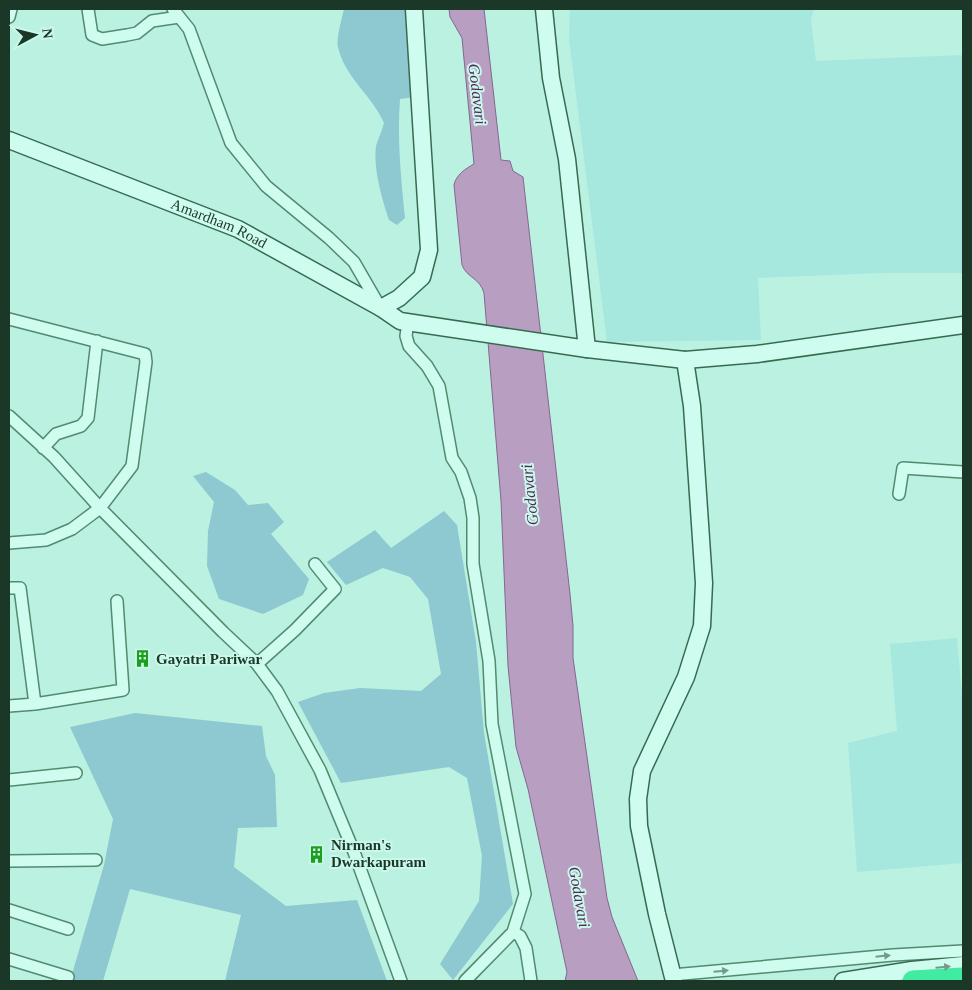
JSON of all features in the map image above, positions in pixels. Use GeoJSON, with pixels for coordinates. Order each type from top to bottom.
{"type":"FeatureCollection","features":[{"type":"Feature","properties":{"kind":"highway"},"geometry":{"type":"LineString","coordinates":[[913,981],[963,978]]}},
{"type":"Feature","properties":{"kind":"street"},"geometry":{"type":"LineString","coordinates":[[9,17],[11,9]]}},
{"type":"Feature","properties":{"kind":"street"},"geometry":{"type":"LineString","coordinates":[[88,9],[92,35],[102,39],[136,32],[152,21],[176,13],[189,30],[231,142],[266,186],[329,238],[354,262],[381,308],[400,298],[422,277],[429,250],[414,9]]}},
{"type":"Feature","properties":{"kind":"street"},"geometry":{"type":"LineString","coordinates":[[544,9],[551,78],[567,159],[587,349]]}},
{"type":"Feature","properties":{"kind":"street","name":"Amardham Road"},"geometry":{"type":"LineString","coordinates":[[9,140],[238,229],[381,308],[400,321],[587,349],[685,360],[757,354],[963,325]]}},
{"type":"Feature","properties":{"kind":"street"},"geometry":{"type":"LineString","coordinates":[[9,155],[25,147]]}},
{"type":"Feature","properties":{"kind":"street"},"geometry":{"type":"LineString","coordinates":[[9,319],[146,354],[132,466],[100,508],[72,529],[46,540],[9,543]]}},
{"type":"Feature","properties":{"kind":"street"},"geometry":{"type":"LineString","coordinates":[[415,322],[406,336],[409,346],[427,366],[439,386],[452,458],[461,472],[470,498],[474,518],[473,564],[489,661],[492,724],[525,894],[513,932],[465,981]]}},
{"type":"Feature","properties":{"kind":"street"},"geometry":{"type":"LineString","coordinates":[[44,448],[56,434],[81,426],[88,418],[98,341]]}},
{"type":"Feature","properties":{"kind":"street"},"geometry":{"type":"LineString","coordinates":[[685,360],[692,406],[704,583],[702,626],[686,677],[642,771],[638,799],[639,826],[657,914],[673,978],[892,955],[963,951]]}},
{"type":"Feature","properties":{"kind":"street"},"geometry":{"type":"LineString","coordinates":[[9,416],[44,448],[100,508],[257,664],[277,691],[320,770],[354,852],[401,981]]}},
{"type":"Feature","properties":{"kind":"street"},"geometry":{"type":"LineString","coordinates":[[899,494],[903,468],[963,472]]}},
{"type":"Feature","properties":{"kind":"street"},"geometry":{"type":"LineString","coordinates":[[257,664],[295,630],[336,589],[315,564]]}},
{"type":"Feature","properties":{"kind":"street"},"geometry":{"type":"LineString","coordinates":[[9,588],[20,588],[35,704]]}},
{"type":"Feature","properties":{"kind":"street"},"geometry":{"type":"LineString","coordinates":[[9,706],[35,704],[123,690],[117,601]]}},
{"type":"Feature","properties":{"kind":"street"},"geometry":{"type":"LineString","coordinates":[[9,780],[76,773]]}},
{"type":"Feature","properties":{"kind":"street"},"geometry":{"type":"LineString","coordinates":[[9,861],[96,860]]}},
{"type":"Feature","properties":{"kind":"street"},"geometry":{"type":"LineString","coordinates":[[9,910],[68,929]]}},
{"type":"Feature","properties":{"kind":"street"},"geometry":{"type":"LineString","coordinates":[[513,932],[520,936],[526,948],[531,981]]}},
{"type":"Feature","properties":{"kind":"street"},"geometry":{"type":"LineString","coordinates":[[9,959],[68,977]]}},
{"type":"Feature","properties":{"kind":"street"},"geometry":{"type":"LineString","coordinates":[[843,981],[912,970],[963,965]]}},
{"type":"Feature","properties":{"kind":"shaded area"},"geometry":{"type":"Polygon","coordinates":[[[344,9],[411,9],[415,97],[400,99],[399,144],[405,218],[397,225],[389,220],[377,174],[376,146],[384,123],[373,104],[346,68],[338,47],[338,34],[344,9]]]}},
{"type":"Feature","properties":{"kind":"shaded area"},"geometry":{"type":"Polygon","coordinates":[[[570,9],[814,9],[811,20],[816,61],[963,55],[963,273],[882,273],[758,278],[761,340],[607,342],[569,39],[570,9]]]}},
{"type":"Feature","properties":{"kind":"shaded area"},"geometry":{"type":"Polygon","coordinates":[[[206,472],[235,490],[248,505],[268,503],[284,522],[271,534],[309,579],[303,595],[263,614],[219,599],[207,566],[208,531],[214,502],[193,476],[206,472]]]}},
{"type":"Feature","properties":{"kind":"shaded area"},"geometry":{"type":"Polygon","coordinates":[[[444,511],[457,525],[476,642],[484,733],[513,904],[453,980],[440,964],[479,901],[482,856],[467,778],[449,767],[341,783],[298,702],[324,693],[360,688],[421,691],[441,674],[428,599],[410,577],[383,568],[346,585],[327,562],[375,530],[391,548],[444,511]]]}},
{"type":"Feature","properties":{"kind":"shaded area"},"geometry":{"type":"Polygon","coordinates":[[[957,638],[963,705],[963,863],[857,872],[848,743],[897,731],[890,644],[957,638]]]}},
{"type":"Feature","properties":{"kind":"shaded area"},"geometry":{"type":"Polygon","coordinates":[[[135,713],[262,726],[266,756],[275,775],[277,827],[238,828],[234,867],[286,906],[357,900],[387,981],[225,981],[241,915],[130,889],[103,981],[70,981],[104,865],[113,819],[70,727],[135,713]]]}},
{"type":"Feature","properties":{"kind":"water","name":"Godavari"},"geometry":{"type":"Polygon","coordinates":[[[449,9],[484,9],[501,160],[510,161],[513,171],[523,177],[570,594],[573,658],[607,898],[612,917],[638,981],[565,981],[567,972],[528,789],[516,747],[508,666],[501,501],[484,293],[480,284],[467,273],[462,265],[454,185],[459,175],[474,164],[462,38],[450,17],[449,9]]]}},
{"type":"Feature","properties":{"kind":"place","name":"Gayatri Pariwar"},"geometry":{"type":"Point","coordinates":[142,659]}},
{"type":"Feature","properties":{"kind":"place","name":"Nirman's Dwarkapuram"},"geometry":{"type":"Point","coordinates":[317,854]}}]}
